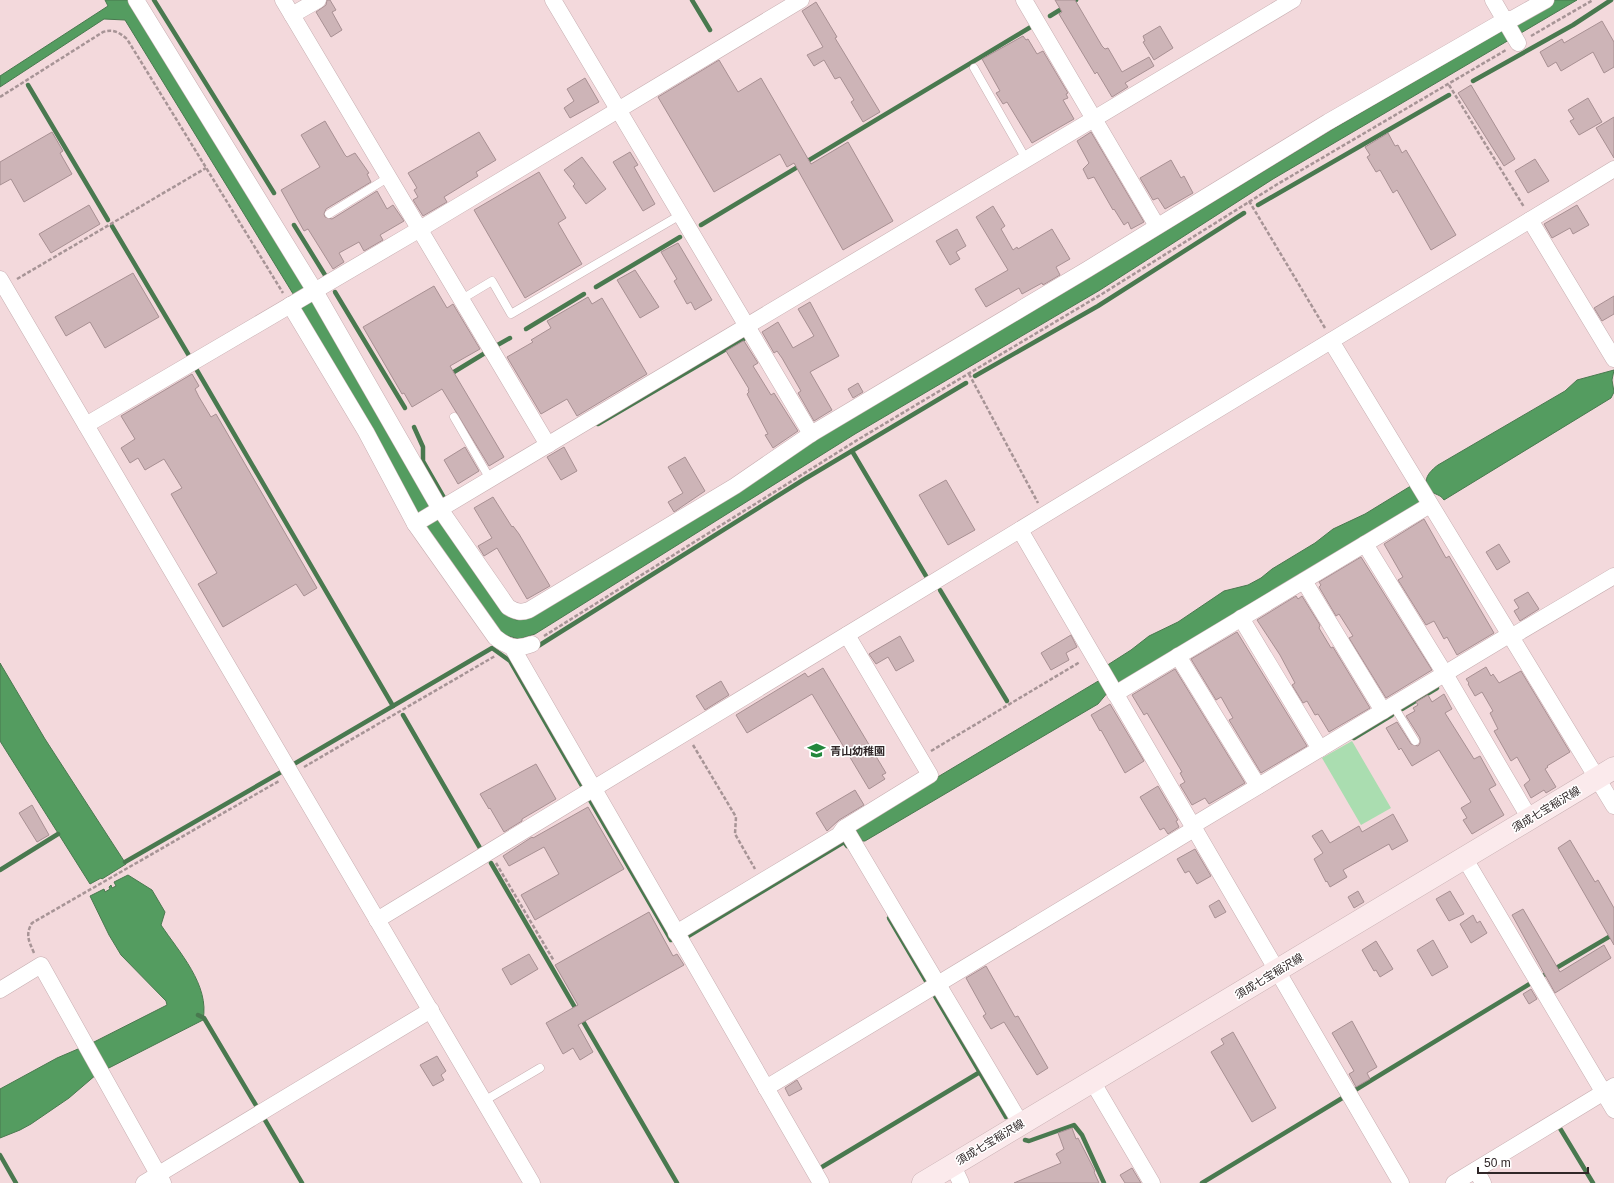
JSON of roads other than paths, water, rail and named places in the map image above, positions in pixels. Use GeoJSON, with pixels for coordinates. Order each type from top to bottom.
{"type":"FeatureCollection","features":[{"type":"Feature","properties":{"kind":"main road","name":"須成七宝稲沢線"},"geometry":{"type":"LineString","coordinates":[[923,1183],[956,1174],[1021,1124],[1465,859],[1606,773]]}},
{"type":"Feature","properties":{"kind":"street"},"geometry":{"type":"LineString","coordinates":[[136,0],[313,292],[439,510],[508,607],[514,611],[522,612],[529,610],[735,486],[811,434],[1328,122],[1512,31]]}},
{"type":"Feature","properties":{"kind":"street"},"geometry":{"type":"LineString","coordinates":[[283,0],[390,177],[548,445]]}},
{"type":"Feature","properties":{"kind":"street"},"geometry":{"type":"LineString","coordinates":[[292,15],[318,0]]}},
{"type":"Feature","properties":{"kind":"street"},"geometry":{"type":"LineString","coordinates":[[553,0],[748,325],[811,434]]}},
{"type":"Feature","properties":{"kind":"street"},"geometry":{"type":"LineString","coordinates":[[86,425],[420,229],[801,0]]}},
{"type":"Feature","properties":{"kind":"street"},"geometry":{"type":"LineString","coordinates":[[1024,0],[1157,226]]}},
{"type":"Feature","properties":{"kind":"street"},"geometry":{"type":"LineString","coordinates":[[417,523],[1293,0]]}},
{"type":"Feature","properties":{"kind":"street"},"geometry":{"type":"LineString","coordinates":[[1493,0],[1512,31]]}},
{"type":"Feature","properties":{"kind":"street"},"geometry":{"type":"LineString","coordinates":[[1512,31],[1514,18],[1546,0]]}},
{"type":"Feature","properties":{"kind":"street"},"geometry":{"type":"LineString","coordinates":[[377,920],[1614,169]]}},
{"type":"Feature","properties":{"kind":"street"},"geometry":{"type":"LineString","coordinates":[[1530,219],[1614,359]]}},
{"type":"Feature","properties":{"kind":"street"},"geometry":{"type":"LineString","coordinates":[[2,282],[532,1183]]}},
{"type":"Feature","properties":{"kind":"street"},"geometry":{"type":"LineString","coordinates":[[292,304],[417,523],[495,638],[503,644],[512,647],[522,648],[532,644]]}},
{"type":"Feature","properties":{"kind":"street"},"geometry":{"type":"LineString","coordinates":[[1331,341],[1510,636],[1606,773],[1614,806]]}},
{"type":"Feature","properties":{"kind":"street"},"geometry":{"type":"LineString","coordinates":[[1115,694],[1430,505]]}},
{"type":"Feature","properties":{"kind":"street"},"geometry":{"type":"LineString","coordinates":[[1020,530],[1401,1183]]}},
{"type":"Feature","properties":{"kind":"street"},"geometry":{"type":"LineString","coordinates":[[1365,544],[1445,674],[1530,819]]}},
{"type":"Feature","properties":{"kind":"street"},"geometry":{"type":"LineString","coordinates":[[766,1088],[938,984],[1258,786],[1445,674],[1614,576]]}},
{"type":"Feature","properties":{"kind":"street"},"geometry":{"type":"LineString","coordinates":[[1304,581],[1388,708]]}},
{"type":"Feature","properties":{"kind":"street"},"geometry":{"type":"LineString","coordinates":[[1241,618],[1320,749]]}},
{"type":"Feature","properties":{"kind":"street"},"geometry":{"type":"LineString","coordinates":[[676,933],[839,835],[845,828],[930,775],[847,635]]}},
{"type":"Feature","properties":{"kind":"street"},"geometry":{"type":"LineString","coordinates":[[512,647],[821,1183]]}},
{"type":"Feature","properties":{"kind":"street"},"geometry":{"type":"LineString","coordinates":[[1178,656],[1258,786]]}},
{"type":"Feature","properties":{"kind":"street"},"geometry":{"type":"LineString","coordinates":[[845,828],[1021,1124]]}},
{"type":"Feature","properties":{"kind":"street"},"geometry":{"type":"LineString","coordinates":[[1465,859],[1609,1089],[1614,1110]]}},
{"type":"Feature","properties":{"kind":"street"},"geometry":{"type":"LineString","coordinates":[[0,990],[41,965],[160,1179]]}},
{"type":"Feature","properties":{"kind":"street"},"geometry":{"type":"LineString","coordinates":[[144,1183],[160,1179],[431,1010]]}},
{"type":"Feature","properties":{"kind":"street"},"geometry":{"type":"LineString","coordinates":[[1092,1081],[1152,1183]]}},
{"type":"Feature","properties":{"kind":"street"},"geometry":{"type":"LineString","coordinates":[[1454,1183],[1479,1176],[1609,1089]]}},
{"type":"Feature","properties":{"kind":"lane"},"geometry":{"type":"LineString","coordinates":[[974,68],[1026,159]]}},
{"type":"Feature","properties":{"kind":"lane"},"geometry":{"type":"LineString","coordinates":[[329,214],[390,177]]}},
{"type":"Feature","properties":{"kind":"lane"},"geometry":{"type":"LineString","coordinates":[[462,299],[492,281],[511,314],[682,214]]}},
{"type":"Feature","properties":{"kind":"lane"},"geometry":{"type":"LineString","coordinates":[[454,417],[490,479]]}},
{"type":"Feature","properties":{"kind":"lane"},"geometry":{"type":"LineString","coordinates":[[1388,708],[1414,741]]}},
{"type":"Feature","properties":{"kind":"lane"},"geometry":{"type":"LineString","coordinates":[[484,1101],[540,1068]]}},
{"type":"Feature","properties":{"kind":"waterway"},"geometry":{"type":"LineString","coordinates":[[154,0],[274,193]]}},
{"type":"Feature","properties":{"kind":"waterway"},"geometry":{"type":"LineString","coordinates":[[692,0],[710,30]]}},
{"type":"Feature","properties":{"kind":"waterway"},"geometry":{"type":"LineString","coordinates":[[1050,16],[1076,0]]}},
{"type":"Feature","properties":{"kind":"waterway"},"geometry":{"type":"LineString","coordinates":[[1473,81],[1573,25],[1611,0]]}},
{"type":"Feature","properties":{"kind":"waterway"},"geometry":{"type":"LineString","coordinates":[[701,225],[1034,25]]}},
{"type":"Feature","properties":{"kind":"waterway"},"geometry":{"type":"LineString","coordinates":[[28,85],[108,220]]}},
{"type":"Feature","properties":{"kind":"waterway"},"geometry":{"type":"LineString","coordinates":[[1258,205],[1449,95]]}},
{"type":"Feature","properties":{"kind":"waterway"},"geometry":{"type":"LineString","coordinates":[[975,376],[1098,306],[1244,213]]}},
{"type":"Feature","properties":{"kind":"waterway"},"geometry":{"type":"LineString","coordinates":[[294,225],[325,275]]}},
{"type":"Feature","properties":{"kind":"waterway"},"geometry":{"type":"LineString","coordinates":[[112,226],[191,359]]}},
{"type":"Feature","properties":{"kind":"waterway"},"geometry":{"type":"LineString","coordinates":[[596,287],[680,237]]}},
{"type":"Feature","properties":{"kind":"waterway"},"geometry":{"type":"LineString","coordinates":[[335,292],[405,408]]}},
{"type":"Feature","properties":{"kind":"waterway"},"geometry":{"type":"LineString","coordinates":[[526,329],[584,294]]}},
{"type":"Feature","properties":{"kind":"waterway"},"geometry":{"type":"LineString","coordinates":[[494,347],[510,338]]}},
{"type":"Feature","properties":{"kind":"waterway"},"geometry":{"type":"LineString","coordinates":[[598,424],[745,338]]}},
{"type":"Feature","properties":{"kind":"waterway"},"geometry":{"type":"LineString","coordinates":[[449,375],[485,353]]}},
{"type":"Feature","properties":{"kind":"waterway"},"geometry":{"type":"LineString","coordinates":[[195,367],[393,706]]}},
{"type":"Feature","properties":{"kind":"waterway"},"geometry":{"type":"LineString","coordinates":[[535,648],[803,480],[966,383]]}},
{"type":"Feature","properties":{"kind":"waterway"},"geometry":{"type":"LineString","coordinates":[[414,427],[423,447],[423,461],[446,501]]}},
{"type":"Feature","properties":{"kind":"waterway"},"geometry":{"type":"LineString","coordinates":[[852,451],[926,576]]}},
{"type":"Feature","properties":{"kind":"waterway"},"geometry":{"type":"LineString","coordinates":[[940,590],[1007,701]]}},
{"type":"Feature","properties":{"kind":"waterway"},"geometry":{"type":"LineString","coordinates":[[294,764],[492,648],[510,661],[582,786]]}},
{"type":"Feature","properties":{"kind":"waterway"},"geometry":{"type":"LineString","coordinates":[[1402,709],[1437,688]]}},
{"type":"Feature","properties":{"kind":"waterway"},"geometry":{"type":"LineString","coordinates":[[403,715],[480,848]]}},
{"type":"Feature","properties":{"kind":"waterway"},"geometry":{"type":"LineString","coordinates":[[1354,738],[1392,715]]}},
{"type":"Feature","properties":{"kind":"waterway"},"geometry":{"type":"LineString","coordinates":[[125,862],[283,771]]}},
{"type":"Feature","properties":{"kind":"waterway"},"geometry":{"type":"LineString","coordinates":[[590,800],[671,940]]}},
{"type":"Feature","properties":{"kind":"waterway"},"geometry":{"type":"LineString","coordinates":[[0,870],[58,834]]}},
{"type":"Feature","properties":{"kind":"waterway"},"geometry":{"type":"LineString","coordinates":[[685,938],[844,842],[847,846]]}},
{"type":"Feature","properties":{"kind":"waterway"},"geometry":{"type":"LineString","coordinates":[[491,863],[677,1183]]}},
{"type":"Feature","properties":{"kind":"waterway"},"geometry":{"type":"LineString","coordinates":[[889,918],[929,986]]}},
{"type":"Feature","properties":{"kind":"waterway"},"geometry":{"type":"LineString","coordinates":[[1541,977],[1614,934]]}},
{"type":"Feature","properties":{"kind":"waterway"},"geometry":{"type":"LineString","coordinates":[[1352,1092],[1531,983]]}},
{"type":"Feature","properties":{"kind":"waterway"},"geometry":{"type":"LineString","coordinates":[[932,991],[1006,1117]]}},
{"type":"Feature","properties":{"kind":"waterway"},"geometry":{"type":"LineString","coordinates":[[198,1015],[204,1018],[257,1107]]}},
{"type":"Feature","properties":{"kind":"waterway"},"geometry":{"type":"LineString","coordinates":[[817,1170],[980,1072]]}},
{"type":"Feature","properties":{"kind":"waterway"},"geometry":{"type":"LineString","coordinates":[[1202,1183],[1344,1097]]}},
{"type":"Feature","properties":{"kind":"waterway"},"geometry":{"type":"LineString","coordinates":[[265,1120],[302,1183]]}},
{"type":"Feature","properties":{"kind":"waterway"},"geometry":{"type":"LineString","coordinates":[[1560,1124],[1558,1125],[1593,1183]]}},
{"type":"Feature","properties":{"kind":"waterway"},"geometry":{"type":"LineString","coordinates":[[1025,1140],[1029,1141],[1074,1125],[1082,1135],[1104,1183]]}},
{"type":"Feature","properties":{"kind":"waterway"},"geometry":{"type":"LineString","coordinates":[[0,1155],[16,1183]]}},
{"type":"Feature","properties":{"kind":"place","name":"青山幼稚園"},"geometry":{"type":"Point","coordinates":[817,751]}}]}
